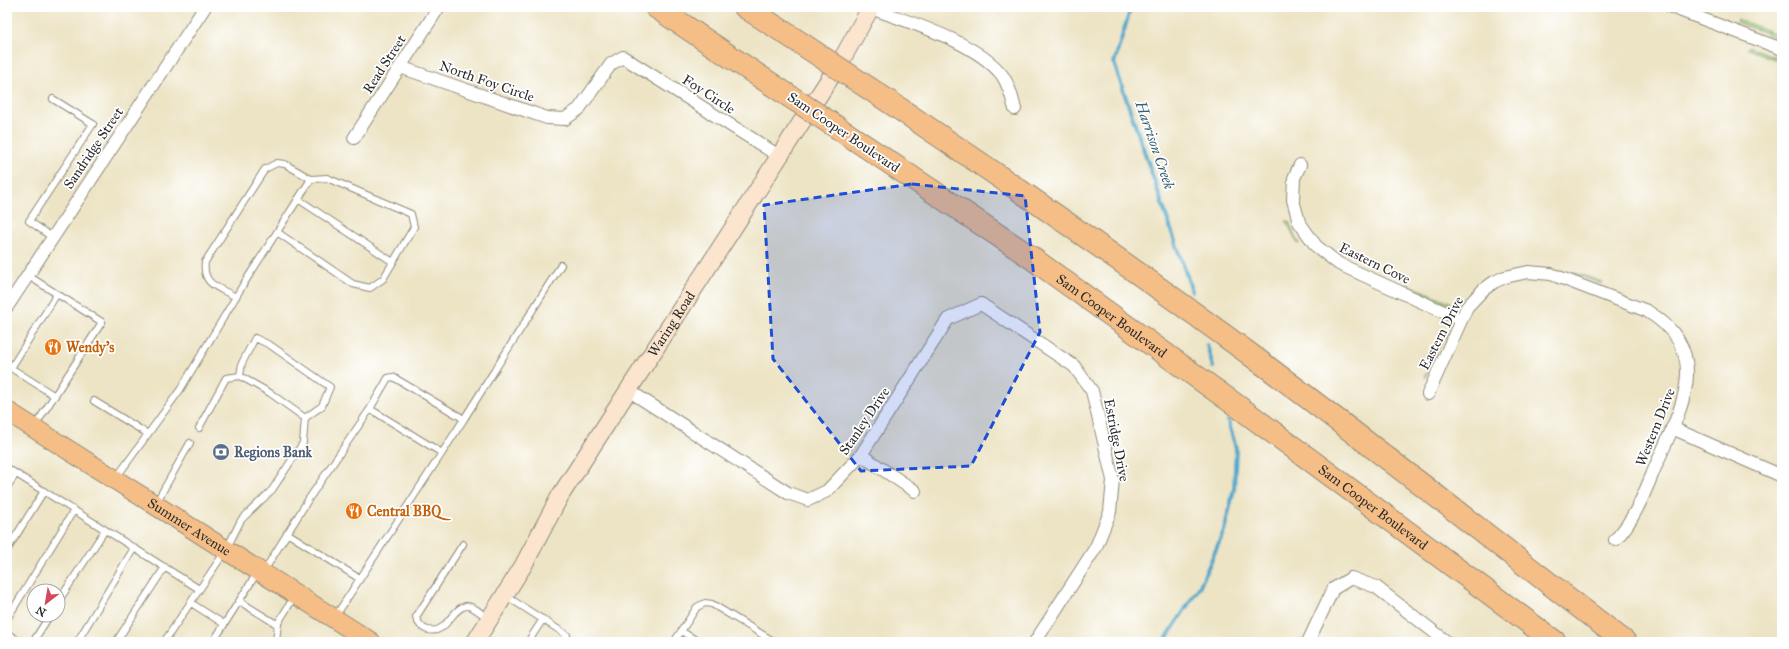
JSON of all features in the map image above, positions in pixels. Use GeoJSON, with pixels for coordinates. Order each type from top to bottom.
{"type":"FeatureCollection","features":[{"type":"Feature","properties":{"kind":"highway","name":"Sam Cooper Boulevard"},"geometry":{"type":"LineString","coordinates":[[656,7],[1042,265],[1247,413],[1555,642]]}},
{"type":"Feature","properties":{"kind":"highway"},"geometry":{"type":"LineString","coordinates":[[745,7],[980,162],[1251,355],[1625,642]]}},
{"type":"Feature","properties":{"kind":"main road","name":"Waring Road"},"geometry":{"type":"LineString","coordinates":[[475,642],[524,566],[560,496],[778,156],[841,61],[871,8]]}},
{"type":"Feature","properties":{"kind":"main road","name":"Summer Avenue"},"geometry":{"type":"LineString","coordinates":[[7,411],[371,642]]}},
{"type":"Feature","properties":{"kind":"street","name":"Sandridge Street"},"geometry":{"type":"LineString","coordinates":[[7,307],[205,7]]}},
{"type":"Feature","properties":{"kind":"street","name":"Read Street"},"geometry":{"type":"LineString","coordinates":[[354,138],[439,7]]}},
{"type":"Feature","properties":{"kind":"street"},"geometry":{"type":"LineString","coordinates":[[1670,7],[1782,49]]}},
{"type":"Feature","properties":{"kind":"street"},"geometry":{"type":"LineString","coordinates":[[871,8],[933,32],[977,54],[1002,75],[1008,85],[1015,109]]}},
{"type":"Feature","properties":{"kind":"street","name":"Foy Circle"},"geometry":{"type":"LineString","coordinates":[[565,119],[579,109],[611,64],[623,57],[778,156]]}},
{"type":"Feature","properties":{"kind":"street","name":"North Foy Circle"},"geometry":{"type":"LineString","coordinates":[[400,66],[547,118],[565,119]]}},
{"type":"Feature","properties":{"kind":"street","name":"Eastern Cove"},"geometry":{"type":"LineString","coordinates":[[1300,165],[1294,178],[1293,200],[1299,222],[1316,246],[1340,264],[1461,320]]}},
{"type":"Feature","properties":{"kind":"street","name":"Eastern Drive"},"geometry":{"type":"LineString","coordinates":[[1428,394],[1468,307],[1483,290],[1494,282],[1517,273],[1534,272],[1551,274],[1598,292]]}},
{"type":"Feature","properties":{"kind":"street","name":"Western Drive"},"geometry":{"type":"LineString","coordinates":[[1598,292],[1647,311],[1658,318],[1679,342],[1687,365],[1688,384],[1672,428],[1632,519],[1626,529],[1615,540]]}},
{"type":"Feature","properties":{"kind":"street","name":"Stanley Drive"},"geometry":{"type":"LineString","coordinates":[[628,390],[788,493],[808,500],[827,491],[861,455],[948,319],[981,304]]}},
{"type":"Feature","properties":{"kind":"street","name":"Estridge Drive"},"geometry":{"type":"LineString","coordinates":[[981,304],[1074,366],[1092,391],[1113,480],[1110,512],[1096,547],[1035,642]]}},
{"type":"Feature","properties":{"kind":"street"},"geometry":{"type":"LineString","coordinates":[[1672,428],[1782,476]]}},
{"type":"Feature","properties":{"kind":"street"},"geometry":{"type":"LineString","coordinates":[[861,455],[915,491]]}},
{"type":"Feature","properties":{"kind":"street"},"geometry":{"type":"LineString","coordinates":[[1308,642],[1333,589],[1351,578],[1376,587],[1448,642]]}},
{"type":"Feature","properties":{"kind":"lane"},"geometry":{"type":"LineString","coordinates":[[52,237],[29,221],[92,124],[53,99]]}},
{"type":"Feature","properties":{"kind":"lane"},"geometry":{"type":"LineString","coordinates":[[236,297],[208,280],[204,272],[205,262],[265,169],[277,163],[286,164],[311,178],[327,178],[411,214],[414,227],[383,280],[370,288],[353,284],[277,232]]}},
{"type":"Feature","properties":{"kind":"lane"},"geometry":{"type":"LineString","coordinates":[[116,480],[180,390],[236,297],[311,178]]}},
{"type":"Feature","properties":{"kind":"lane"},"geometry":{"type":"LineString","coordinates":[[298,199],[393,262]]}},
{"type":"Feature","properties":{"kind":"lane"},"geometry":{"type":"LineString","coordinates":[[334,618],[464,419],[561,265]]}},
{"type":"Feature","properties":{"kind":"lane"},"geometry":{"type":"LineString","coordinates":[[27,275],[102,322],[34,428]]}},
{"type":"Feature","properties":{"kind":"lane"},"geometry":{"type":"LineString","coordinates":[[55,396],[11,368],[57,294]]}},
{"type":"Feature","properties":{"kind":"lane"},"geometry":{"type":"LineString","coordinates":[[240,376],[242,363],[255,338],[270,345],[330,387],[322,406],[305,418]]}},
{"type":"Feature","properties":{"kind":"lane"},"geometry":{"type":"LineString","coordinates":[[199,428],[226,378],[240,376],[270,393],[305,418]]}},
{"type":"Feature","properties":{"kind":"lane"},"geometry":{"type":"LineString","coordinates":[[213,642],[239,600],[261,572],[370,409],[388,378],[393,377],[464,419]]}},
{"type":"Feature","properties":{"kind":"lane"},"geometry":{"type":"LineString","coordinates":[[94,401],[148,434]]}},
{"type":"Feature","properties":{"kind":"lane"},"geometry":{"type":"LineString","coordinates":[[370,409],[442,453]]}},
{"type":"Feature","properties":{"kind":"lane"},"geometry":{"type":"LineString","coordinates":[[164,642],[226,550],[241,520],[272,490],[303,443],[305,418]]}},
{"type":"Feature","properties":{"kind":"lane"},"geometry":{"type":"LineString","coordinates":[[155,505],[190,443]]}},
{"type":"Feature","properties":{"kind":"lane"},"geometry":{"type":"LineString","coordinates":[[7,468],[199,589]]}},
{"type":"Feature","properties":{"kind":"lane"},"geometry":{"type":"LineString","coordinates":[[7,487],[16,474]]}},
{"type":"Feature","properties":{"kind":"lane"},"geometry":{"type":"LineString","coordinates":[[7,550],[44,491]]}},
{"type":"Feature","properties":{"kind":"lane"},"geometry":{"type":"LineString","coordinates":[[7,619],[74,510]]}},
{"type":"Feature","properties":{"kind":"lane"},"geometry":{"type":"LineString","coordinates":[[66,590],[105,530]]}},
{"type":"Feature","properties":{"kind":"lane"},"geometry":{"type":"LineString","coordinates":[[287,533],[360,579]]}},
{"type":"Feature","properties":{"kind":"lane"},"geometry":{"type":"LineString","coordinates":[[463,544],[416,617],[419,625],[427,630],[435,631],[442,628],[455,612],[466,606],[471,606],[489,620]]}},
{"type":"Feature","properties":{"kind":"lane"},"geometry":{"type":"LineString","coordinates":[[77,642],[134,548]]}},
{"type":"Feature","properties":{"kind":"lane"},"geometry":{"type":"LineString","coordinates":[[116,642],[165,567]]}},
{"type":"Feature","properties":{"kind":"lane"},"geometry":{"type":"LineString","coordinates":[[276,642],[280,618],[296,594]]}},
{"type":"Feature","properties":{"kind":"lane"},"geometry":{"type":"LineString","coordinates":[[505,595],[567,635],[562,642]]}},
{"type":"Feature","properties":{"kind":"lane"},"geometry":{"type":"LineString","coordinates":[[239,600],[278,625]]}},
{"type":"Feature","properties":{"kind":"lane"},"geometry":{"type":"LineString","coordinates":[[190,603],[224,624]]}},
{"type":"Feature","properties":{"kind":"lane"},"geometry":{"type":"LineString","coordinates":[[674,642],[697,607],[704,603],[712,604],[775,642]]}},
{"type":"Feature","properties":{"kind":"lane"},"geometry":{"type":"LineString","coordinates":[[528,642],[543,620]]}},
{"type":"Feature","properties":{"kind":"lane"},"geometry":{"type":"LineString","coordinates":[[33,642],[45,623]]}},
{"type":"Feature","properties":{"kind":"lane"},"geometry":{"type":"LineString","coordinates":[[681,631],[699,642]]}},
{"type":"Feature","properties":{"kind":"lane"},"geometry":{"type":"LineString","coordinates":[[7,633],[20,642]]}},
{"type":"Feature","properties":{"kind":"highlighted area"},"geometry":{"type":"Polygon","coordinates":[[[912,184],[1025,196],[1040,332],[971,466],[861,471],[773,359],[764,205],[912,184]]]}},
{"type":"Feature","properties":{"kind":"green space"},"geometry":{"type":"Polygon","coordinates":[[[1737,19],[1782,36],[1782,39],[1767,34],[1767,31],[1766,33],[1736,22],[1737,19]]]}},
{"type":"Feature","properties":{"kind":"green space"},"geometry":{"type":"Polygon","coordinates":[[[1748,47],[1782,59],[1782,62],[1747,49],[1748,47]]]}},
{"type":"Feature","properties":{"kind":"green space"},"geometry":{"type":"Polygon","coordinates":[[[1286,221],[1289,221],[1296,239],[1300,243],[1298,244],[1286,221]]]}},
{"type":"Feature","properties":{"kind":"green space"},"geometry":{"type":"Polygon","coordinates":[[[1573,272],[1602,282],[1602,284],[1572,273],[1573,272]]]}},
{"type":"Feature","properties":{"kind":"green space"},"geometry":{"type":"Polygon","coordinates":[[[1407,284],[1450,302],[1449,305],[1406,286],[1407,284]]]}},
{"type":"Feature","properties":{"kind":"green space"},"geometry":{"type":"Polygon","coordinates":[[[1444,333],[1445,334],[1424,377],[1444,333]]]}},
{"type":"Feature","properties":{"kind":"waterway","name":"Harrison Creek"},"geometry":{"type":"LineString","coordinates":[[1131,7],[1114,63],[1192,291]]}},
{"type":"Feature","properties":{"kind":"waterway","name":"Harrison Creek"},"geometry":{"type":"LineString","coordinates":[[1207,345],[1213,367]]}},
{"type":"Feature","properties":{"kind":"waterway","name":"Harrison Creek"},"geometry":{"type":"LineString","coordinates":[[1164,642],[1200,586],[1224,531],[1234,489],[1236,448],[1228,421]]}},
{"type":"Feature","properties":{"kind":"place","name":"Wendy's"},"geometry":{"type":"Point","coordinates":[53,347]}},
{"type":"Feature","properties":{"kind":"place","name":"Regions Bank"},"geometry":{"type":"Point","coordinates":[221,452]}},
{"type":"Feature","properties":{"kind":"place","name":"Central BBQ"},"geometry":{"type":"Point","coordinates":[354,511]}}]}
